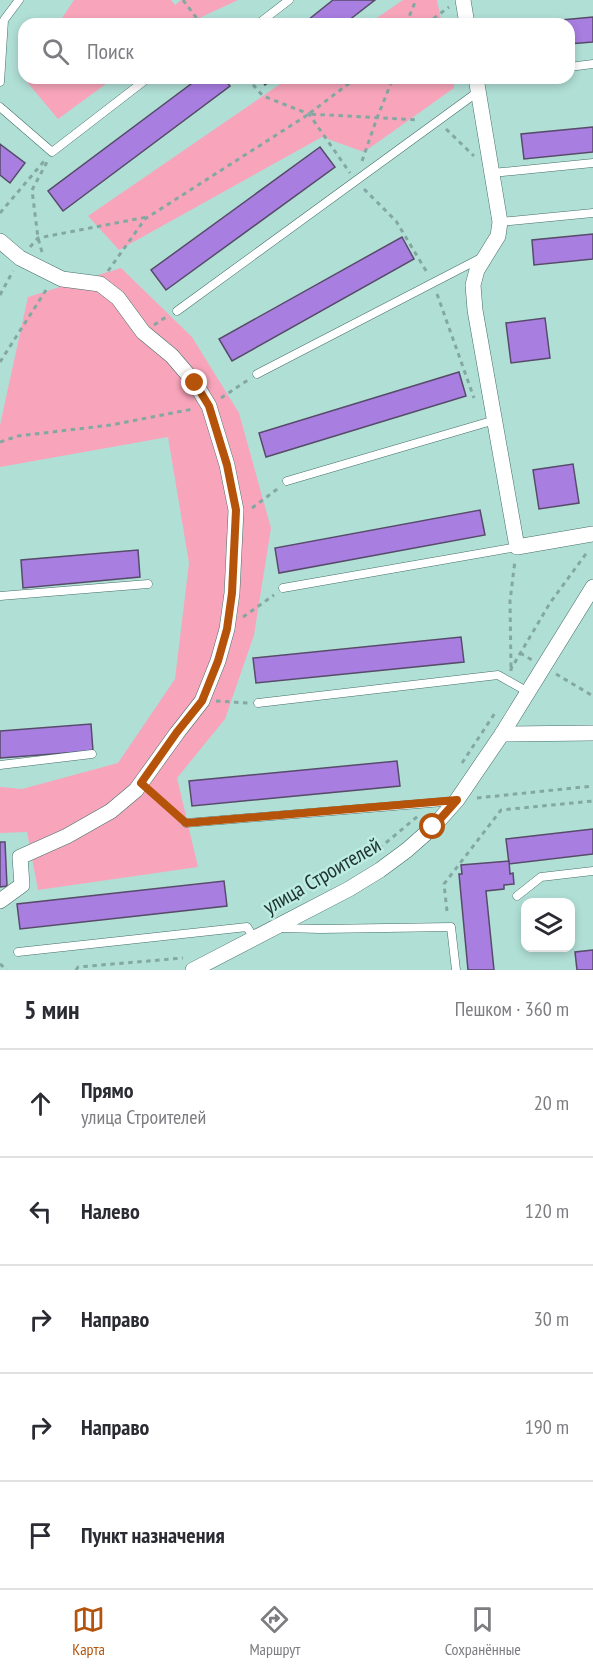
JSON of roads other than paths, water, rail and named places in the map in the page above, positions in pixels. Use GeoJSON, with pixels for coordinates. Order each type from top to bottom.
{"type":"FeatureCollection","features":[{"type":"Feature","properties":{"kind":"street"},"geometry":{"type":"LineString","coordinates":[[457,3],[464,18]]}},
{"type":"Feature","properties":{"kind":"street"},"geometry":{"type":"LineString","coordinates":[[478,84],[500,222],[498,236],[477,270],[473,285],[475,310],[517,547],[593,534]]}},
{"type":"Feature","properties":{"kind":"street"},"geometry":{"type":"LineString","coordinates":[[0,241],[20,258],[62,279],[100,284],[118,298],[142,332],[172,356],[195,383],[209,406],[227,465],[236,510],[232,593],[227,629],[218,661],[202,701],[136,790],[111,811],[67,836],[20,857],[22,885],[0,902]]}},
{"type":"Feature","properties":{"kind":"street","name":"улица Строителей"},"geometry":{"type":"LineString","coordinates":[[192,964],[254,938],[349,889],[380,870],[433,827],[457,800],[502,734],[593,587]]}},
{"type":"Feature","properties":{"kind":"street"},"geometry":{"type":"LineString","coordinates":[[502,734],[593,733]]}},
{"type":"Feature","properties":{"kind":"lane"},"geometry":{"type":"LineString","coordinates":[[0,82],[3,20],[19,0]]}},
{"type":"Feature","properties":{"kind":"lane"},"geometry":{"type":"LineString","coordinates":[[266,18],[289,0]]}},
{"type":"Feature","properties":{"kind":"lane"},"geometry":{"type":"LineString","coordinates":[[575,66],[593,64]]}},
{"type":"Feature","properties":{"kind":"lane"},"geometry":{"type":"LineString","coordinates":[[0,107],[52,152],[140,84]]}},
{"type":"Feature","properties":{"kind":"lane"},"geometry":{"type":"LineString","coordinates":[[177,311],[437,121],[478,84]]}},
{"type":"Feature","properties":{"kind":"lane"},"geometry":{"type":"LineString","coordinates":[[492,173],[593,163]]}},
{"type":"Feature","properties":{"kind":"lane"},"geometry":{"type":"LineString","coordinates":[[500,222],[593,213]]}},
{"type":"Feature","properties":{"kind":"lane"},"geometry":{"type":"LineString","coordinates":[[257,374],[488,254]]}},
{"type":"Feature","properties":{"kind":"lane"},"geometry":{"type":"LineString","coordinates":[[287,481],[495,420]]}},
{"type":"Feature","properties":{"kind":"lane"},"geometry":{"type":"LineString","coordinates":[[283,588],[517,547]]}},
{"type":"Feature","properties":{"kind":"lane"},"geometry":{"type":"LineString","coordinates":[[0,596],[148,584]]}},
{"type":"Feature","properties":{"kind":"lane"},"geometry":{"type":"LineString","coordinates":[[258,703],[498,675],[528,692]]}},
{"type":"Feature","properties":{"kind":"lane"},"geometry":{"type":"LineString","coordinates":[[0,765],[92,754]]}},
{"type":"Feature","properties":{"kind":"lane"},"geometry":{"type":"LineString","coordinates":[[186,823],[457,800]]}},
{"type":"Feature","properties":{"kind":"lane"},"geometry":{"type":"LineString","coordinates":[[517,896],[541,878],[593,871]]}},
{"type":"Feature","properties":{"kind":"lane"},"geometry":{"type":"LineString","coordinates":[[18,952],[247,927],[254,938]]}},
{"type":"Feature","properties":{"kind":"lane"},"geometry":{"type":"LineString","coordinates":[[275,927],[321,929],[451,927],[456,970]]}}]}
